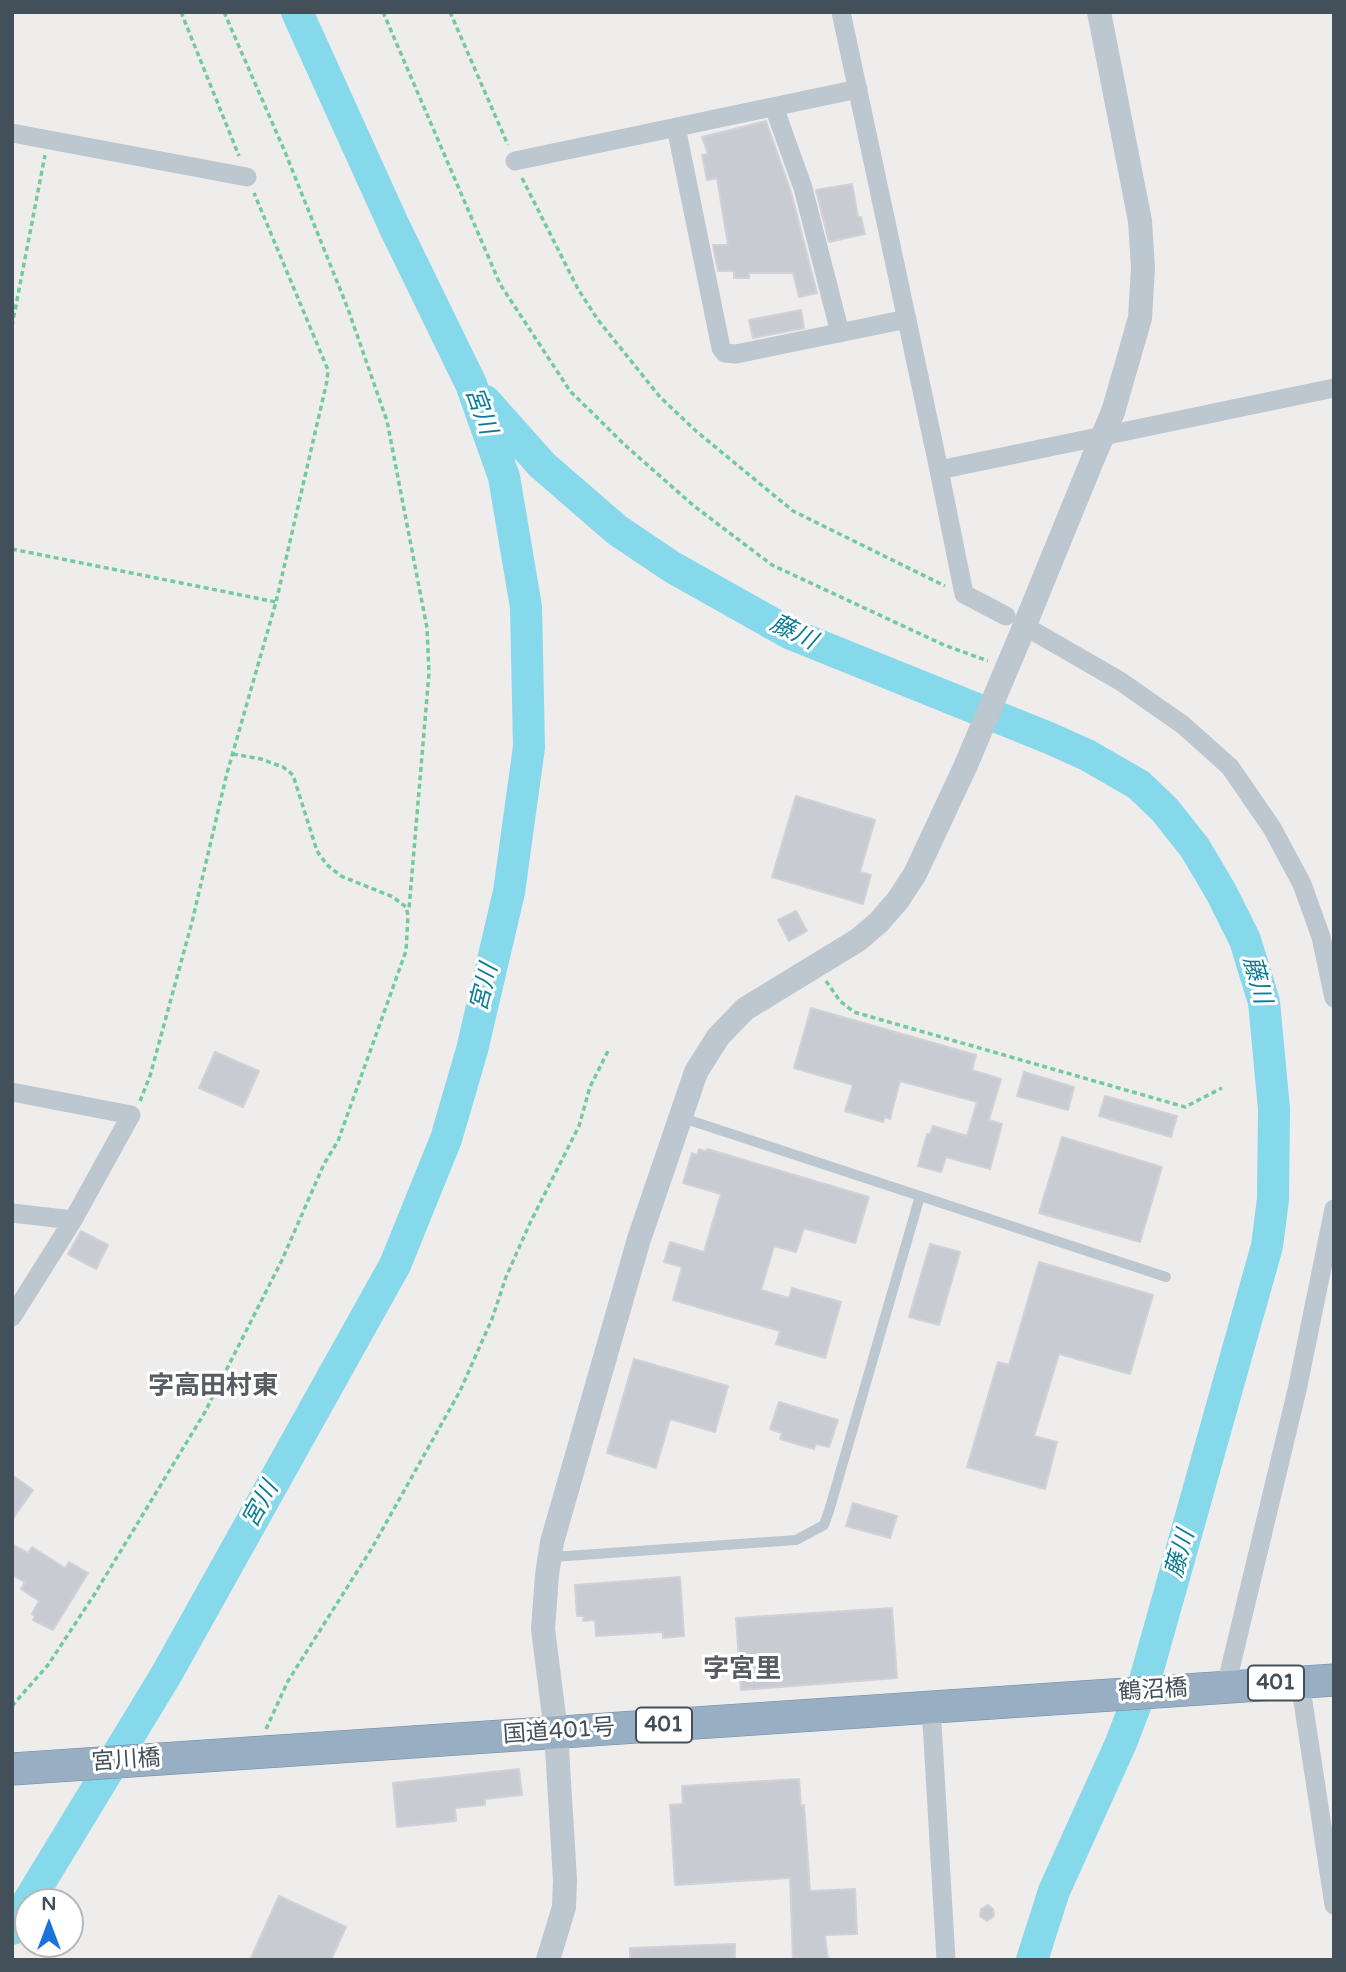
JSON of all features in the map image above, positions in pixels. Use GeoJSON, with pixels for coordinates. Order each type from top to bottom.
{"type":"FeatureCollection","features":[{"type":"Feature","properties":{"kind":"highway","name":"401"},"geometry":{"type":"LineString","coordinates":[[1222,1686],[1334,1680]]}},
{"type":"Feature","properties":{"kind":"highway","name":"鶴沼橋"},"geometry":{"type":"LineString","coordinates":[[1088,1696],[1222,1686]]}},
{"type":"Feature","properties":{"kind":"highway","name":"国道401号"},"geometry":{"type":"LineString","coordinates":[[248,1754],[1088,1696]]}},
{"type":"Feature","properties":{"kind":"highway","name":"宮川橋"},"geometry":{"type":"LineString","coordinates":[[12,1769],[248,1754]]}},
{"type":"Feature","properties":{"kind":"street"},"geometry":{"type":"LineString","coordinates":[[841,12],[964,594],[1020,629],[1120,681],[1183,725],[1230,767],[1272,828],[1326,930],[1334,998]]}},
{"type":"Feature","properties":{"kind":"street"},"geometry":{"type":"LineString","coordinates":[[548,1960],[564,1906],[565,1880],[556,1732],[543,1629],[552,1542],[639,1239],[696,1072],[718,1037],[746,1009],[858,940],[879,922],[898,900],[915,874],[966,765],[1112,412],[1140,318],[1143,268],[1140,221],[1099,12]]}},
{"type":"Feature","properties":{"kind":"street"},"geometry":{"type":"LineString","coordinates":[[514,161],[858,89]]}},
{"type":"Feature","properties":{"kind":"street"},"geometry":{"type":"LineString","coordinates":[[774,107],[803,188],[840,333]]}},
{"type":"Feature","properties":{"kind":"street"},"geometry":{"type":"LineString","coordinates":[[676,127],[721,348],[725,353],[736,354],[906,319]]}},
{"type":"Feature","properties":{"kind":"street"},"geometry":{"type":"LineString","coordinates":[[12,133],[247,177]]}},
{"type":"Feature","properties":{"kind":"street"},"geometry":{"type":"LineString","coordinates":[[939,470],[1334,388]]}},
{"type":"Feature","properties":{"kind":"street"},"geometry":{"type":"LineString","coordinates":[[12,1092],[131,1115],[74,1220],[12,1317]]}},
{"type":"Feature","properties":{"kind":"street"},"geometry":{"type":"LineString","coordinates":[[1222,1686],[1297,1390],[1334,1209]]}},
{"type":"Feature","properties":{"kind":"street"},"geometry":{"type":"LineString","coordinates":[[12,1213],[74,1220]]}},
{"type":"Feature","properties":{"kind":"street"},"geometry":{"type":"LineString","coordinates":[[1300,1682],[1334,1905]]}},
{"type":"Feature","properties":{"kind":"street"},"geometry":{"type":"LineString","coordinates":[[931,1706],[946,1960]]}},
{"type":"Feature","properties":{"kind":"lane"},"geometry":{"type":"LineString","coordinates":[[680,1117],[1166,1278]]}},
{"type":"Feature","properties":{"kind":"lane"},"geometry":{"type":"LineString","coordinates":[[550,1558],[782,1542],[796,1540],[824,1525],[920,1196]]}},
{"type":"Feature","properties":{"kind":"path"},"geometry":{"type":"LineString","coordinates":[[131,1115],[139,1104],[150,1076],[192,922],[233,754],[276,602],[328,370],[181,12]]}},
{"type":"Feature","properties":{"kind":"path"},"geometry":{"type":"LineString","coordinates":[[12,1706],[48,1665],[205,1412],[282,1260],[324,1164],[338,1140],[406,951],[429,673],[427,628],[387,421],[348,309],[285,152],[224,12]]}},
{"type":"Feature","properties":{"kind":"path"},"geometry":{"type":"LineString","coordinates":[[383,12],[500,284],[570,391],[626,447],[694,506],[772,565],[931,639],[995,663]]}},
{"type":"Feature","properties":{"kind":"path"},"geometry":{"type":"LineString","coordinates":[[450,12],[527,191],[578,289],[614,341],[660,397],[696,431],[793,511],[964,594]]}},
{"type":"Feature","properties":{"kind":"path"},"geometry":{"type":"LineString","coordinates":[[12,326],[48,139]]}},
{"type":"Feature","properties":{"kind":"path"},"geometry":{"type":"LineString","coordinates":[[12,549],[276,602]]}},
{"type":"Feature","properties":{"kind":"path"},"geometry":{"type":"LineString","coordinates":[[233,754],[261,759],[283,767],[293,775],[317,851],[327,865],[357,884],[393,897],[406,907],[408,915]]}},
{"type":"Feature","properties":{"kind":"path"},"geometry":{"type":"LineString","coordinates":[[817,964],[833,993],[854,1012],[1185,1107],[1222,1088]]}},
{"type":"Feature","properties":{"kind":"path"},"geometry":{"type":"LineString","coordinates":[[248,1754],[288,1681],[372,1548],[460,1391],[530,1223],[579,1126],[590,1087],[608,1051]]}},
{"type":"Feature","properties":{"kind":"building"},"geometry":{"type":"Polygon","coordinates":[[[766,121],[791,192],[817,293],[799,297],[793,273],[749,273],[749,278],[734,278],[734,271],[718,271],[713,245],[728,245],[717,178],[707,180],[702,155],[708,154],[702,137],[766,121]]]}},
{"type":"Feature","properties":{"kind":"building"},"geometry":{"type":"Polygon","coordinates":[[[852,184],[858,217],[861,217],[865,234],[829,242],[816,190],[852,184]]]}},
{"type":"Feature","properties":{"kind":"building"},"geometry":{"type":"Polygon","coordinates":[[[801,310],[804,328],[753,338],[749,320],[801,310]]]}},
{"type":"Feature","properties":{"kind":"building"},"geometry":{"type":"Polygon","coordinates":[[[796,796],[875,820],[860,872],[871,875],[863,904],[772,877],[796,796]]]}},
{"type":"Feature","properties":{"kind":"building"},"geometry":{"type":"Polygon","coordinates":[[[796,911],[807,931],[789,941],[778,920],[796,911]]]}},
{"type":"Feature","properties":{"kind":"building"},"geometry":{"type":"Polygon","coordinates":[[[811,1008],[976,1055],[972,1070],[1001,1079],[989,1120],[1002,1124],[990,1169],[946,1157],[941,1172],[918,1166],[927,1134],[930,1134],[933,1126],[967,1136],[977,1102],[900,1081],[890,1119],[885,1117],[883,1122],[845,1111],[853,1085],[794,1068],[811,1008]]]}},
{"type":"Feature","properties":{"kind":"building"},"geometry":{"type":"Polygon","coordinates":[[[215,1052],[259,1071],[243,1107],[199,1088],[215,1052]]]}},
{"type":"Feature","properties":{"kind":"building"},"geometry":{"type":"Polygon","coordinates":[[[1024,1072],[1074,1087],[1068,1110],[1017,1096],[1024,1072]]]}},
{"type":"Feature","properties":{"kind":"building"},"geometry":{"type":"Polygon","coordinates":[[[1105,1096],[1177,1116],[1171,1137],[1099,1116],[1105,1096]]]}},
{"type":"Feature","properties":{"kind":"building"},"geometry":{"type":"Polygon","coordinates":[[[1062,1137],[1162,1167],[1140,1242],[1039,1213],[1062,1137]]]}},
{"type":"Feature","properties":{"kind":"building"},"geometry":{"type":"Polygon","coordinates":[[[699,1149],[706,1152],[707,1149],[869,1197],[855,1243],[804,1228],[796,1252],[774,1246],[761,1290],[789,1298],[792,1288],[841,1302],[825,1358],[776,1344],[780,1331],[673,1300],[682,1267],[664,1262],[670,1242],[704,1252],[721,1194],[683,1183],[692,1153],[697,1155],[699,1149]]]}},
{"type":"Feature","properties":{"kind":"building"},"geometry":{"type":"Polygon","coordinates":[[[81,1231],[108,1245],[96,1269],[68,1254],[81,1231]]]}},
{"type":"Feature","properties":{"kind":"building"},"geometry":{"type":"Polygon","coordinates":[[[930,1244],[960,1252],[939,1325],[909,1317],[930,1244]]]}},
{"type":"Feature","properties":{"kind":"building"},"geometry":{"type":"Polygon","coordinates":[[[1039,1262],[1153,1295],[1130,1374],[1059,1354],[1034,1436],[1057,1442],[1045,1489],[967,1467],[998,1362],[1009,1365],[1039,1262]]]}},
{"type":"Feature","properties":{"kind":"building"},"geometry":{"type":"Polygon","coordinates":[[[634,1359],[728,1386],[715,1432],[670,1419],[656,1468],[607,1453],[634,1359]]]}},
{"type":"Feature","properties":{"kind":"building"},"geometry":{"type":"Polygon","coordinates":[[[779,1402],[838,1420],[829,1447],[816,1444],[814,1449],[780,1439],[782,1433],[770,1429],[779,1402]]]}},
{"type":"Feature","properties":{"kind":"building"},"geometry":{"type":"Polygon","coordinates":[[[12,1475],[33,1490],[12,1520],[12,1475]]]}},
{"type":"Feature","properties":{"kind":"building"},"geometry":{"type":"Polygon","coordinates":[[[853,1503],[897,1516],[890,1538],[846,1526],[853,1503]]]}},
{"type":"Feature","properties":{"kind":"building"},"geometry":{"type":"Polygon","coordinates":[[[12,1544],[28,1553],[32,1547],[65,1568],[69,1562],[88,1573],[53,1630],[33,1620],[35,1616],[32,1614],[39,1601],[21,1589],[25,1582],[12,1575],[12,1544]]]}},
{"type":"Feature","properties":{"kind":"building"},"geometry":{"type":"Polygon","coordinates":[[[680,1577],[684,1636],[663,1638],[663,1632],[596,1636],[595,1620],[583,1621],[584,1616],[577,1616],[575,1585],[680,1577]]]}},
{"type":"Feature","properties":{"kind":"building"},"geometry":{"type":"Polygon","coordinates":[[[892,1608],[897,1678],[741,1690],[736,1618],[892,1608]]]}},
{"type":"Feature","properties":{"kind":"building"},"geometry":{"type":"Polygon","coordinates":[[[519,1769],[522,1795],[485,1799],[485,1805],[455,1808],[456,1821],[397,1827],[393,1783],[519,1769]]]}},
{"type":"Feature","properties":{"kind":"building"},"geometry":{"type":"Polygon","coordinates":[[[799,1779],[801,1806],[804,1805],[810,1891],[855,1889],[857,1934],[825,1935],[828,1960],[793,1960],[790,1878],[675,1885],[670,1805],[683,1804],[682,1786],[799,1779]]]}},
{"type":"Feature","properties":{"kind":"building"},"geometry":{"type":"Polygon","coordinates":[[[279,1896],[346,1927],[331,1960],[250,1960],[279,1896]]]}},
{"type":"Feature","properties":{"kind":"building"},"geometry":{"type":"Polygon","coordinates":[[[988,1905],[993,1909],[994,1916],[987,1921],[980,1916],[981,1909],[988,1905]]]}},
{"type":"Feature","properties":{"kind":"building"},"geometry":{"type":"Polygon","coordinates":[[[735,1944],[735,1960],[630,1960],[630,1948],[735,1944]]]}},
{"type":"Feature","properties":{"kind":"waterway","name":"宮川"},"geometry":{"type":"LineString","coordinates":[[37,1888],[166,1675],[395,1265],[446,1139],[472,1050],[509,892],[529,747],[526,607],[504,477],[471,384],[394,226],[297,12]]}},
{"type":"Feature","properties":{"kind":"waterway","name":"藤川"},"geometry":{"type":"LineString","coordinates":[[485,401],[542,465],[617,530],[672,567],[791,634],[1049,738],[1087,755],[1139,785],[1165,810],[1195,848],[1245,940],[1264,1002],[1274,1109],[1273,1199],[1267,1246],[1145,1680],[1121,1743],[1054,1891],[1032,1960]]}},
{"type":"Feature","properties":{"kind":"district","name":"字高田村東"},"geometry":{"type":"Point","coordinates":[213,1387]}},
{"type":"Feature","properties":{"kind":"district","name":"字宮里"},"geometry":{"type":"Point","coordinates":[742,1670]}}]}
